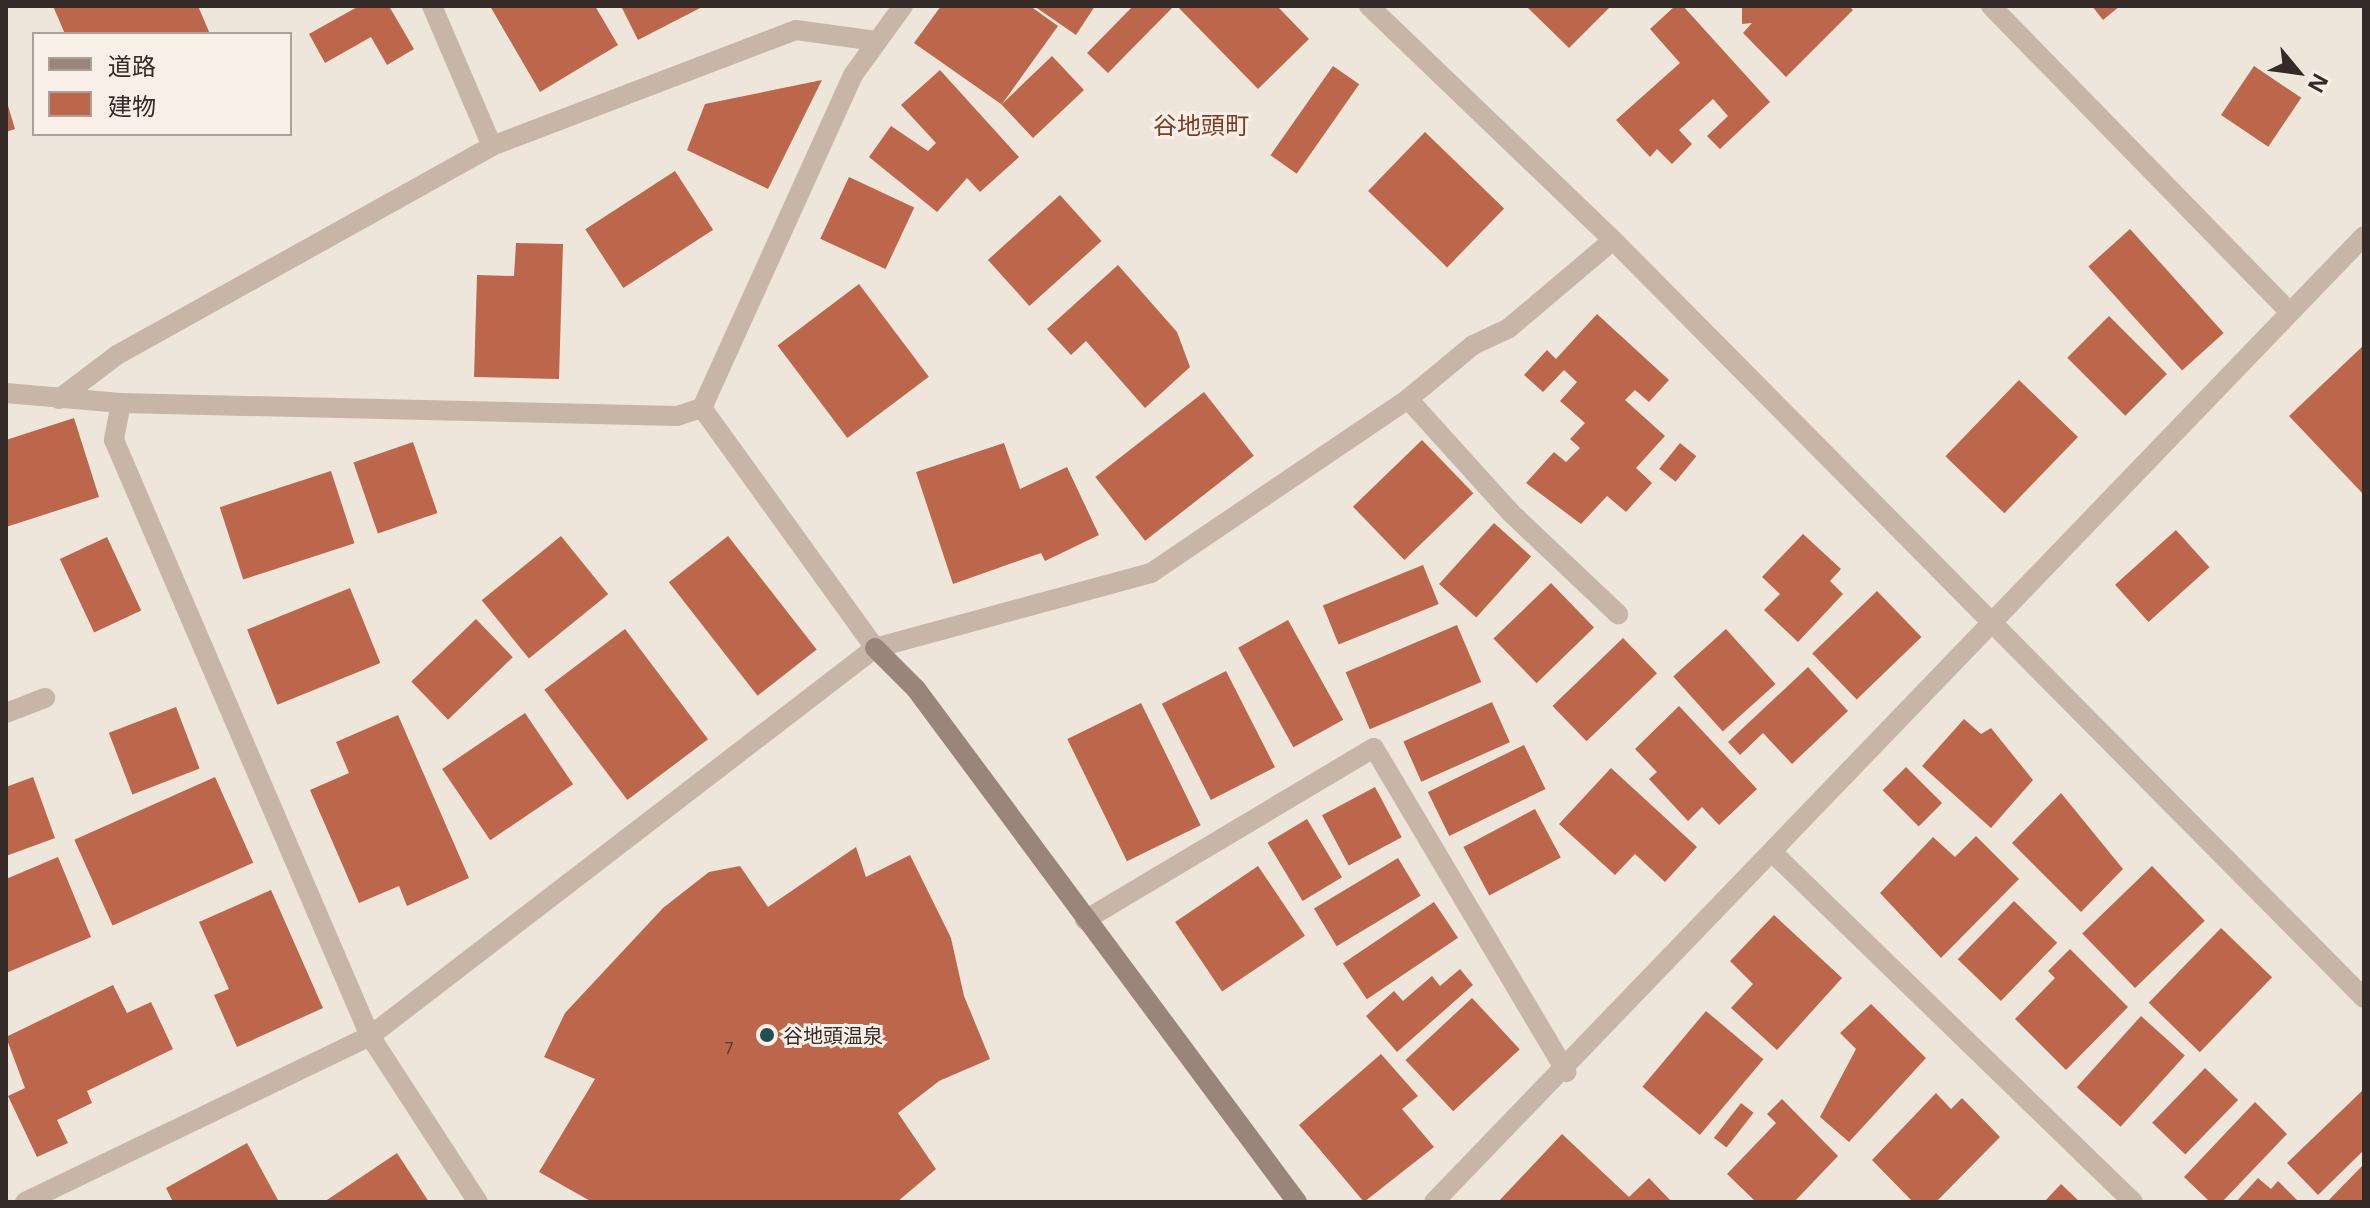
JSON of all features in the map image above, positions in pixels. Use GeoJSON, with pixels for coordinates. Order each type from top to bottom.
{"type":"FeatureCollection","features":[{"type":"Feature","properties":{"kind":"street"},"geometry":{"type":"LineString","coordinates":[[432,6],[492,146]]}},
{"type":"Feature","properties":{"kind":"street"},"geometry":{"type":"LineString","coordinates":[[6,393],[121,403],[677,416],[702,408],[853,75],[903,6]]}},
{"type":"Feature","properties":{"kind":"street"},"geometry":{"type":"LineString","coordinates":[[1369,6],[1613,240],[2364,998]]}},
{"type":"Feature","properties":{"kind":"street"},"geometry":{"type":"LineString","coordinates":[[1991,6],[2289,311]]}},
{"type":"Feature","properties":{"kind":"street"},"geometry":{"type":"LineString","coordinates":[[59,399],[117,355],[492,146],[796,30],[876,41]]}},
{"type":"Feature","properties":{"kind":"street"},"geometry":{"type":"LineString","coordinates":[[1434,1202],[1566,1072],[1991,621],[2364,236]]}},
{"type":"Feature","properties":{"kind":"street"},"geometry":{"type":"LineString","coordinates":[[25,1202],[370,1036],[875,648],[1151,573],[1408,399],[1613,240]]}},
{"type":"Feature","properties":{"kind":"street"},"geometry":{"type":"LineString","coordinates":[[1408,399],[1618,614]]}},
{"type":"Feature","properties":{"kind":"street"},"geometry":{"type":"LineString","coordinates":[[121,403],[114,440],[370,1036],[478,1202]]}},
{"type":"Feature","properties":{"kind":"street"},"geometry":{"type":"LineString","coordinates":[[702,408],[875,648],[916,689],[1297,1202]]}},
{"type":"Feature","properties":{"kind":"street"},"geometry":{"type":"LineString","coordinates":[[6,713],[45,698]]}},
{"type":"Feature","properties":{"kind":"street"},"geometry":{"type":"LineString","coordinates":[[1085,920],[1374,748],[1566,1072]]}},
{"type":"Feature","properties":{"kind":"street"},"geometry":{"type":"LineString","coordinates":[[1773,853],[2133,1202]]}},
{"type":"Feature","properties":{"kind":"building"},"geometry":{"type":"Polygon","coordinates":[[[53,6],[198,6],[209,32],[64,32],[53,6]]]}},
{"type":"Feature","properties":{"kind":"building"},"geometry":{"type":"Polygon","coordinates":[[[359,6],[389,6],[414,49],[387,65],[371,37],[325,63],[309,34],[359,6]]]}},
{"type":"Feature","properties":{"kind":"building"},"geometry":{"type":"Polygon","coordinates":[[[490,6],[595,6],[618,45],[540,92],[490,6]]]}},
{"type":"Feature","properties":{"kind":"building"},"geometry":{"type":"Polygon","coordinates":[[[621,6],[704,6],[638,40],[621,6]]]}},
{"type":"Feature","properties":{"kind":"building"},"geometry":{"type":"Polygon","coordinates":[[[941,6],[1030,6],[1058,26],[1002,104],[1052,56],[1084,90],[1033,138],[1001,104],[914,43],[941,6]]]}},
{"type":"Feature","properties":{"kind":"building"},"geometry":{"type":"Polygon","coordinates":[[[1034,6],[1095,6],[1076,35],[1034,6]]]}},
{"type":"Feature","properties":{"kind":"building"},"geometry":{"type":"Polygon","coordinates":[[[1133,6],[1174,6],[1108,73],[1087,53],[1133,6]]]}},
{"type":"Feature","properties":{"kind":"building"},"geometry":{"type":"Polygon","coordinates":[[[1177,6],[1277,6],[1309,39],[1258,89],[1177,6]]]}},
{"type":"Feature","properties":{"kind":"building"},"geometry":{"type":"Polygon","coordinates":[[[1526,6],[1611,6],[1569,48],[1526,6]]]}},
{"type":"Feature","properties":{"kind":"building"},"geometry":{"type":"Polygon","coordinates":[[[1675,6],[1683,6],[1770,102],[1720,149],[1707,136],[1728,116],[1713,99],[1679,130],[1692,144],[1672,164],[1657,149],[1650,157],[1616,120],[1680,63],[1650,29],[1675,6]]]}},
{"type":"Feature","properties":{"kind":"building"},"geometry":{"type":"Polygon","coordinates":[[[1742,6],[1849,6],[1853,10],[1786,77],[1743,33],[1752,23],[1742,24],[1742,6]]]}},
{"type":"Feature","properties":{"kind":"building"},"geometry":{"type":"Polygon","coordinates":[[[2092,6],[2120,6],[2103,20],[2092,6]]]}},
{"type":"Feature","properties":{"kind":"building"},"geometry":{"type":"Polygon","coordinates":[[[1333,66],[1359,84],[1297,174],[1270,155],[1333,66]]]}},
{"type":"Feature","properties":{"kind":"building"},"geometry":{"type":"Polygon","coordinates":[[[2254,66],[2301,98],[2268,147],[2221,115],[2254,66]]]}},
{"type":"Feature","properties":{"kind":"building"},"geometry":{"type":"Polygon","coordinates":[[[940,70],[1019,157],[980,192],[967,178],[937,212],[869,157],[891,126],[928,151],[936,143],[901,105],[940,70]]]}},
{"type":"Feature","properties":{"kind":"building"},"geometry":{"type":"Polygon","coordinates":[[[822,80],[768,189],[687,150],[705,104],[822,80]]]}},
{"type":"Feature","properties":{"kind":"building"},"geometry":{"type":"Polygon","coordinates":[[[6,99],[15,129],[6,132],[6,99]]]}},
{"type":"Feature","properties":{"kind":"building"},"geometry":{"type":"Polygon","coordinates":[[[1425,132],[1504,208],[1447,267],[1368,191],[1425,132]]]}},
{"type":"Feature","properties":{"kind":"building"},"geometry":{"type":"Polygon","coordinates":[[[675,171],[713,230],[623,288],[585,229],[675,171]]]}},
{"type":"Feature","properties":{"kind":"building"},"geometry":{"type":"Polygon","coordinates":[[[849,177],[914,207],[886,269],[820,239],[849,177]]]}},
{"type":"Feature","properties":{"kind":"building"},"geometry":{"type":"Polygon","coordinates":[[[1060,195],[1101,241],[1029,306],[988,260],[1060,195]]]}},
{"type":"Feature","properties":{"kind":"building"},"geometry":{"type":"Polygon","coordinates":[[[2130,229],[2224,333],[2182,371],[2088,266],[2130,229]]]}},
{"type":"Feature","properties":{"kind":"building"},"geometry":{"type":"Polygon","coordinates":[[[516,243],[563,244],[559,379],[474,377],[477,275],[514,276],[516,243]]]}},
{"type":"Feature","properties":{"kind":"building"},"geometry":{"type":"Polygon","coordinates":[[[1118,265],[1177,332],[1190,367],[1145,408],[1086,341],[1071,355],[1047,329],[1118,265]]]}},
{"type":"Feature","properties":{"kind":"building"},"geometry":{"type":"Polygon","coordinates":[[[859,284],[929,377],[847,438],[778,345],[859,284]]]}},
{"type":"Feature","properties":{"kind":"building"},"geometry":{"type":"Polygon","coordinates":[[[1597,314],[1669,380],[1649,402],[1635,390],[1625,400],[1665,436],[1636,468],[1652,483],[1626,512],[1607,496],[1581,524],[1526,483],[1554,452],[1566,462],[1580,448],[1570,439],[1585,423],[1560,401],[1577,382],[1564,370],[1543,392],[1524,375],[1547,350],[1556,359],[1597,314]]]}},
{"type":"Feature","properties":{"kind":"building"},"geometry":{"type":"Polygon","coordinates":[[[2109,316],[2167,374],[2125,416],[2067,358],[2109,316]]]}},
{"type":"Feature","properties":{"kind":"building"},"geometry":{"type":"Polygon","coordinates":[[[2364,345],[2364,495],[2289,416],[2364,345]]]}},
{"type":"Feature","properties":{"kind":"building"},"geometry":{"type":"Polygon","coordinates":[[[2019,380],[2078,437],[2004,513],[1945,456],[2019,380]]]}},
{"type":"Feature","properties":{"kind":"building"},"geometry":{"type":"Polygon","coordinates":[[[1204,392],[1254,456],[1145,541],[1095,477],[1204,392]]]}},
{"type":"Feature","properties":{"kind":"building"},"geometry":{"type":"Polygon","coordinates":[[[74,418],[99,497],[6,527],[6,440],[74,418]]]}},
{"type":"Feature","properties":{"kind":"building"},"geometry":{"type":"Polygon","coordinates":[[[1422,440],[1473,493],[1404,560],[1353,507],[1422,440]]]}},
{"type":"Feature","properties":{"kind":"building"},"geometry":{"type":"Polygon","coordinates":[[[413,442],[437,513],[378,533],[353,463],[413,442]]]}},
{"type":"Feature","properties":{"kind":"building"},"geometry":{"type":"Polygon","coordinates":[[[1004,443],[1020,489],[1067,467],[1099,535],[1045,561],[1041,553],[953,584],[916,472],[1004,443]]]}},
{"type":"Feature","properties":{"kind":"building"},"geometry":{"type":"Polygon","coordinates":[[[1680,443],[1696,456],[1676,482],[1659,469],[1680,443]]]}},
{"type":"Feature","properties":{"kind":"building"},"geometry":{"type":"Polygon","coordinates":[[[331,471],[354,543],[243,579],[220,507],[331,471]]]}},
{"type":"Feature","properties":{"kind":"building"},"geometry":{"type":"Polygon","coordinates":[[[1494,523],[1531,556],[1476,617],[1439,584],[1494,523]]]}},
{"type":"Feature","properties":{"kind":"building"},"geometry":{"type":"Polygon","coordinates":[[[2176,530],[2209,567],[2149,622],[2115,585],[2176,530]]]}},
{"type":"Feature","properties":{"kind":"building"},"geometry":{"type":"Polygon","coordinates":[[[1803,534],[1841,569],[1830,581],[1843,594],[1798,642],[1764,610],[1780,594],[1762,577],[1803,534]]]}},
{"type":"Feature","properties":{"kind":"building"},"geometry":{"type":"Polygon","coordinates":[[[561,536],[608,594],[529,658],[482,600],[561,536]]]}},
{"type":"Feature","properties":{"kind":"building"},"geometry":{"type":"Polygon","coordinates":[[[728,536],[817,649],[758,696],[669,582],[728,536]]]}},
{"type":"Feature","properties":{"kind":"building"},"geometry":{"type":"Polygon","coordinates":[[[107,537],[141,610],[94,632],[60,559],[107,537]]]}},
{"type":"Feature","properties":{"kind":"building"},"geometry":{"type":"Polygon","coordinates":[[[1423,565],[1439,604],[1339,644],[1323,605],[1423,565]]]}},
{"type":"Feature","properties":{"kind":"building"},"geometry":{"type":"Polygon","coordinates":[[[1551,583],[1594,628],[1537,683],[1493,639],[1551,583]]]}},
{"type":"Feature","properties":{"kind":"building"},"geometry":{"type":"Polygon","coordinates":[[[350,588],[380,663],[277,705],[247,630],[350,588]]]}},
{"type":"Feature","properties":{"kind":"building"},"geometry":{"type":"Polygon","coordinates":[[[1877,591],[1921,637],[1857,700],[1812,654],[1877,591]]]}},
{"type":"Feature","properties":{"kind":"building"},"geometry":{"type":"Polygon","coordinates":[[[476,619],[513,657],[448,720],[411,682],[476,619]]]}},
{"type":"Feature","properties":{"kind":"building"},"geometry":{"type":"Polygon","coordinates":[[[1288,620],[1343,720],[1293,747],[1238,648],[1288,620]]]}},
{"type":"Feature","properties":{"kind":"building"},"geometry":{"type":"Polygon","coordinates":[[[1457,625],[1481,682],[1370,729],[1346,672],[1457,625]]]}},
{"type":"Feature","properties":{"kind":"building"},"geometry":{"type":"Polygon","coordinates":[[[625,629],[708,739],[627,800],[544,690],[625,629]]]}},
{"type":"Feature","properties":{"kind":"building"},"geometry":{"type":"Polygon","coordinates":[[[1726,629],[1776,684],[1723,732],[1673,677],[1726,629]]]}},
{"type":"Feature","properties":{"kind":"building"},"geometry":{"type":"Polygon","coordinates":[[[1623,638],[1657,673],[1587,741],[1553,706],[1623,638]]]}},
{"type":"Feature","properties":{"kind":"building"},"geometry":{"type":"Polygon","coordinates":[[[1808,667],[1848,711],[1792,764],[1763,733],[1740,755],[1728,742],[1808,667]]]}},
{"type":"Feature","properties":{"kind":"building"},"geometry":{"type":"Polygon","coordinates":[[[1226,671],[1275,767],[1211,800],[1162,704],[1226,671]]]}},
{"type":"Feature","properties":{"kind":"building"},"geometry":{"type":"Polygon","coordinates":[[[1492,702],[1510,742],[1421,782],[1403,741],[1492,702]]]}},
{"type":"Feature","properties":{"kind":"building"},"geometry":{"type":"Polygon","coordinates":[[[1141,703],[1201,825],[1127,861],[1067,739],[1141,703]]]}},
{"type":"Feature","properties":{"kind":"building"},"geometry":{"type":"Polygon","coordinates":[[[1679,706],[1757,789],[1719,825],[1702,807],[1688,821],[1649,779],[1657,772],[1635,749],[1679,706]]]}},
{"type":"Feature","properties":{"kind":"building"},"geometry":{"type":"Polygon","coordinates":[[[176,707],[200,769],[132,794],[109,733],[176,707]]]}},
{"type":"Feature","properties":{"kind":"building"},"geometry":{"type":"Polygon","coordinates":[[[525,713],[573,784],[490,840],[442,769],[525,713]]]}},
{"type":"Feature","properties":{"kind":"building"},"geometry":{"type":"Polygon","coordinates":[[[398,715],[469,878],[407,906],[399,886],[359,903],[310,790],[349,773],[336,742],[398,715]]]}},
{"type":"Feature","properties":{"kind":"building"},"geometry":{"type":"Polygon","coordinates":[[[1964,719],[1981,734],[1991,728],[2033,780],[1991,828],[1922,766],[1964,719]]]}},
{"type":"Feature","properties":{"kind":"building"},"geometry":{"type":"Polygon","coordinates":[[[1524,745],[1545,789],[1449,836],[1428,792],[1524,745]]]}},
{"type":"Feature","properties":{"kind":"building"},"geometry":{"type":"Polygon","coordinates":[[[1906,767],[1942,803],[1919,826],[1883,790],[1906,767]]]}},
{"type":"Feature","properties":{"kind":"building"},"geometry":{"type":"Polygon","coordinates":[[[1611,768],[1697,847],[1665,882],[1635,854],[1615,875],[1559,824],[1611,768]]]}},
{"type":"Feature","properties":{"kind":"building"},"geometry":{"type":"Polygon","coordinates":[[[33,777],[55,838],[6,856],[6,787],[33,777]]]}},
{"type":"Feature","properties":{"kind":"building"},"geometry":{"type":"Polygon","coordinates":[[[215,777],[253,863],[113,926],[74,840],[215,777]]]}},
{"type":"Feature","properties":{"kind":"building"},"geometry":{"type":"Polygon","coordinates":[[[1375,787],[1402,837],[1349,865],[1322,815],[1375,787]]]}},
{"type":"Feature","properties":{"kind":"building"},"geometry":{"type":"Polygon","coordinates":[[[2061,793],[2123,869],[2081,912],[2012,843],[2061,793]]]}},
{"type":"Feature","properties":{"kind":"building"},"geometry":{"type":"Polygon","coordinates":[[[1535,809],[1561,858],[1489,896],[1463,847],[1535,809]]]}},
{"type":"Feature","properties":{"kind":"building"},"geometry":{"type":"Polygon","coordinates":[[[1307,819],[1342,877],[1303,901],[1268,843],[1307,819]]]}},
{"type":"Feature","properties":{"kind":"building"},"geometry":{"type":"Polygon","coordinates":[[[1976,836],[2019,879],[1941,958],[1880,893],[1933,837],[1955,857],[1976,836]]]}},
{"type":"Feature","properties":{"kind":"building","name":"谷地頭温泉"},"geometry":{"type":"Polygon","coordinates":[[[856,847],[866,877],[910,855],[951,938],[964,996],[990,1059],[939,1081],[898,1113],[936,1169],[897,1202],[592,1202],[539,1172],[595,1079],[544,1057],[565,1013],[663,908],[709,872],[740,866],[768,907],[856,847]]]}},
{"type":"Feature","properties":{"kind":"building"},"geometry":{"type":"Polygon","coordinates":[[[58,857],[91,937],[6,973],[6,879],[58,857]]]}},
{"type":"Feature","properties":{"kind":"building"},"geometry":{"type":"Polygon","coordinates":[[[1398,858],[1421,896],[1337,946],[1314,908],[1398,858]]]}},
{"type":"Feature","properties":{"kind":"building"},"geometry":{"type":"Polygon","coordinates":[[[1258,866],[1305,936],[1222,992],[1175,922],[1258,866]]]}},
{"type":"Feature","properties":{"kind":"building"},"geometry":{"type":"Polygon","coordinates":[[[2152,866],[2205,921],[2135,988],[2082,933],[2152,866]]]}},
{"type":"Feature","properties":{"kind":"building"},"geometry":{"type":"Polygon","coordinates":[[[271,890],[323,1008],[237,1047],[214,995],[229,989],[199,922],[271,890]]]}},
{"type":"Feature","properties":{"kind":"building"},"geometry":{"type":"Polygon","coordinates":[[[2014,901],[2057,943],[2001,1001],[1958,959],[2014,901]]]}},
{"type":"Feature","properties":{"kind":"building"},"geometry":{"type":"Polygon","coordinates":[[[1434,902],[1458,938],[1367,999],[1343,964],[1434,902]]]}},
{"type":"Feature","properties":{"kind":"building"},"geometry":{"type":"Polygon","coordinates":[[[1774,915],[1842,978],[1777,1050],[1731,1008],[1753,984],[1730,961],[1774,915]]]}},
{"type":"Feature","properties":{"kind":"building"},"geometry":{"type":"Polygon","coordinates":[[[2221,928],[2272,977],[2200,1052],[2149,1003],[2221,928]]]}},
{"type":"Feature","properties":{"kind":"building"},"geometry":{"type":"Polygon","coordinates":[[[2070,949],[2128,1007],[2066,1070],[2015,1019],[2055,978],[2048,971],[2070,949]]]}},
{"type":"Feature","properties":{"kind":"building"},"geometry":{"type":"Polygon","coordinates":[[[1460,969],[1473,985],[1397,1052],[1366,1016],[1394,991],[1403,1001],[1432,976],[1440,986],[1460,969]]]}},
{"type":"Feature","properties":{"kind":"building"},"geometry":{"type":"Polygon","coordinates":[[[113,985],[127,1013],[151,1002],[173,1049],[87,1091],[92,1103],[57,1120],[68,1143],[37,1157],[8,1096],[25,1088],[6,1037],[113,985]]]}},
{"type":"Feature","properties":{"kind":"building"},"geometry":{"type":"Polygon","coordinates":[[[1472,998],[1520,1049],[1453,1111],[1405,1060],[1472,998]]]}},
{"type":"Feature","properties":{"kind":"building"},"geometry":{"type":"Polygon","coordinates":[[[1871,1004],[1926,1058],[1849,1142],[1820,1117],[1856,1049],[1840,1033],[1871,1004]]]}},
{"type":"Feature","properties":{"kind":"building"},"geometry":{"type":"Polygon","coordinates":[[[1706,1011],[1763,1059],[1700,1135],[1642,1087],[1706,1011]]]}},
{"type":"Feature","properties":{"kind":"building"},"geometry":{"type":"Polygon","coordinates":[[[2141,1016],[2185,1055],[2121,1127],[2077,1087],[2141,1016]]]}},
{"type":"Feature","properties":{"kind":"building"},"geometry":{"type":"Polygon","coordinates":[[[1381,1054],[1418,1096],[1402,1109],[1434,1147],[1364,1202],[1299,1125],[1381,1054]]]}},
{"type":"Feature","properties":{"kind":"building"},"geometry":{"type":"Polygon","coordinates":[[[2205,1068],[2238,1100],[2185,1155],[2152,1123],[2205,1068]]]}},
{"type":"Feature","properties":{"kind":"building"},"geometry":{"type":"Polygon","coordinates":[[[2364,1089],[2364,1150],[2318,1195],[2287,1163],[2364,1089]]]}},
{"type":"Feature","properties":{"kind":"building"},"geometry":{"type":"Polygon","coordinates":[[[1936,1093],[1951,1109],[1962,1098],[2000,1137],[1936,1202],[1913,1202],[1872,1160],[1936,1093]]]}},
{"type":"Feature","properties":{"kind":"building"},"geometry":{"type":"Polygon","coordinates":[[[1782,1099],[1838,1156],[1794,1202],[1756,1202],[1727,1174],[1776,1123],[1767,1114],[1782,1099]]]}},
{"type":"Feature","properties":{"kind":"building"},"geometry":{"type":"Polygon","coordinates":[[[2255,1102],[2287,1134],[2222,1202],[2210,1202],[2184,1177],[2255,1102]]]}},
{"type":"Feature","properties":{"kind":"building"},"geometry":{"type":"Polygon","coordinates":[[[1741,1103],[1754,1113],[1727,1148],[1714,1138],[1741,1103]]]}},
{"type":"Feature","properties":{"kind":"building"},"geometry":{"type":"Polygon","coordinates":[[[1562,1134],[1629,1197],[1649,1178],[1672,1202],[1498,1202],[1562,1134]]]}},
{"type":"Feature","properties":{"kind":"building"},"geometry":{"type":"Polygon","coordinates":[[[247,1143],[279,1202],[173,1202],[166,1188],[247,1143]]]}},
{"type":"Feature","properties":{"kind":"building"},"geometry":{"type":"Polygon","coordinates":[[[397,1153],[429,1202],[324,1202],[397,1153]]]}},
{"type":"Feature","properties":{"kind":"building"},"geometry":{"type":"Polygon","coordinates":[[[2364,1164],[2364,1202],[2327,1202],[2364,1164]]]}},
{"type":"Feature","properties":{"kind":"building"},"geometry":{"type":"Polygon","coordinates":[[[2258,1178],[2271,1189],[2278,1181],[2299,1202],[2236,1202],[2258,1178]]]}},
{"type":"Feature","properties":{"kind":"building"},"geometry":{"type":"Polygon","coordinates":[[[2061,1184],[2080,1202],[2044,1202],[2061,1184]]]}},
{"type":"Feature","properties":{"kind":"place","name":"谷地頭温泉"},"geometry":{"type":"Point","coordinates":[767,1035]}},
{"type":"Feature","properties":{"kind":"district","name":"谷地頭町"},"geometry":{"type":"Point","coordinates":[1201,125]}}]}
